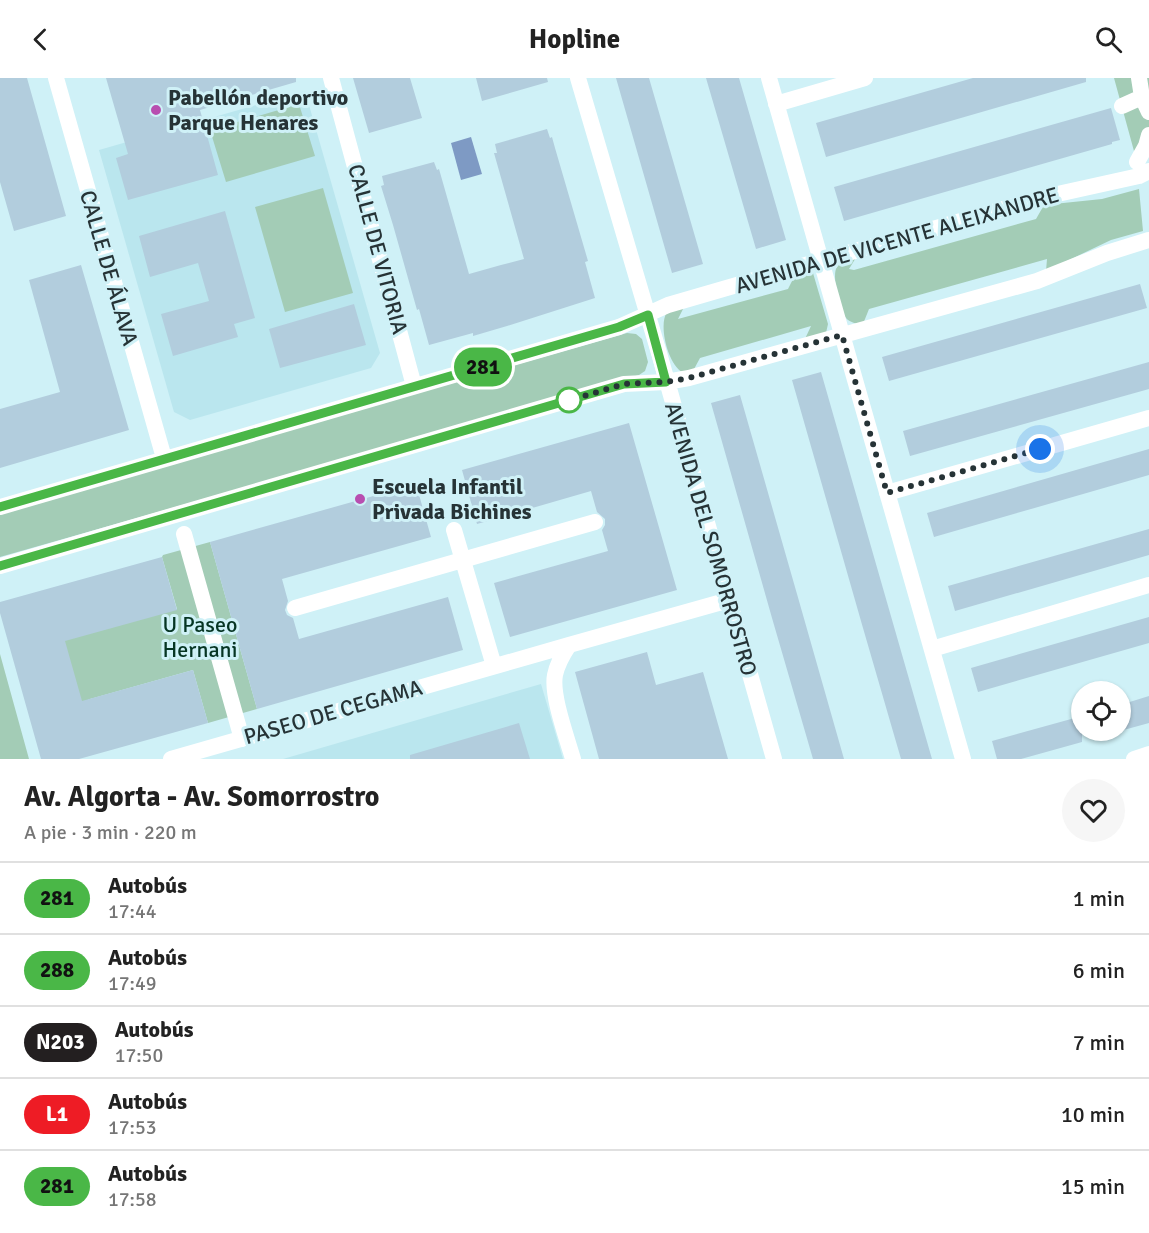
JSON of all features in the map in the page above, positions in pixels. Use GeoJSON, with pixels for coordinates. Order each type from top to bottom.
{"type":"FeatureCollection","features":[{"type":"Feature","properties":{"kind":"street","name":"CALLE DE ÁLAVA"},"geometry":{"type":"LineString","coordinates":[[56,78],[164,458]]}},
{"type":"Feature","properties":{"kind":"street","name":"CALLE DE VITORIA"},"geometry":{"type":"LineString","coordinates":[[331,78],[414,386]]}},
{"type":"Feature","properties":{"kind":"street","name":"AVENIDA DEL SOMORROSTRO"},"geometry":{"type":"LineString","coordinates":[[578,78],[774,759]]}},
{"type":"Feature","properties":{"kind":"street"},"geometry":{"type":"LineString","coordinates":[[769,78],[963,759]]}},
{"type":"Feature","properties":{"kind":"street"},"geometry":{"type":"LineString","coordinates":[[776,104],[865,78]]}},
{"type":"Feature","properties":{"kind":"street"},"geometry":{"type":"LineString","coordinates":[[1122,106],[1145,105],[1139,78]]}},
{"type":"Feature","properties":{"kind":"street"},"geometry":{"type":"LineString","coordinates":[[1143,167],[1149,135]]}},
{"type":"Feature","properties":{"kind":"street","name":"AVENIDA DE VICENTE ALEIXANDRE"},"geometry":{"type":"LineString","coordinates":[[0,507],[619,327],[668,305],[1053,195],[1139,176],[1143,167]]}},
{"type":"Feature","properties":{"kind":"street"},"geometry":{"type":"LineString","coordinates":[[0,566],[624,384],[666,382],[689,378],[1037,281],[1107,253],[1148,241]]}},
{"type":"Feature","properties":{"kind":"street"},"geometry":{"type":"LineString","coordinates":[[887,493],[1149,418]]}},
{"type":"Feature","properties":{"kind":"street"},"geometry":{"type":"LineString","coordinates":[[295,608],[595,522]]}},
{"type":"Feature","properties":{"kind":"street"},"geometry":{"type":"LineString","coordinates":[[454,530],[494,666]]}},
{"type":"Feature","properties":{"kind":"street"},"geometry":{"type":"LineString","coordinates":[[184,534],[242,738]]}},
{"type":"Feature","properties":{"kind":"street"},"geometry":{"type":"LineString","coordinates":[[932,649],[1149,585]]}},
{"type":"Feature","properties":{"kind":"street","name":"PASEO DE CEGAMA"},"geometry":{"type":"LineString","coordinates":[[171,759],[729,600]]}},
{"type":"Feature","properties":{"kind":"street"},"geometry":{"type":"LineString","coordinates":[[569,645],[555,675],[554,689],[573,759]]}},
{"type":"Feature","properties":{"kind":"street"},"geometry":{"type":"LineString","coordinates":[[1134,759],[1149,754]]}},
{"type":"Feature","properties":{"kind":"shaded area"},"geometry":{"type":"Polygon","coordinates":[[[305,91],[380,353],[371,368],[190,420],[174,412],[99,150],[305,91]]]}},
{"type":"Feature","properties":{"kind":"shaded area"},"geometry":{"type":"Polygon","coordinates":[[[471,137],[482,174],[461,180],[451,143],[471,137]]]}},
{"type":"Feature","properties":{"kind":"shaded area"},"geometry":{"type":"Polygon","coordinates":[[[541,684],[563,759],[283,759],[541,684]]]}},
{"type":"Feature","properties":{"kind":"green space"},"geometry":{"type":"Polygon","coordinates":[[[1114,78],[1149,78],[1149,156],[1137,162],[1114,78]]]}},
{"type":"Feature","properties":{"kind":"green space"},"geometry":{"type":"Polygon","coordinates":[[[299,104],[315,156],[226,182],[210,130],[299,104]]]}},
{"type":"Feature","properties":{"kind":"green space"},"geometry":{"type":"Polygon","coordinates":[[[323,188],[353,293],[285,312],[255,207],[323,188]]]}},
{"type":"Feature","properties":{"kind":"green space"},"geometry":{"type":"Polygon","coordinates":[[[1139,189],[1143,231],[1111,240],[1046,271],[1047,259],[869,309],[863,324],[850,321],[844,314],[837,292],[835,271],[846,260],[857,256],[849,269],[854,270],[1036,219],[1044,205],[1102,199],[1139,189]]]}},
{"type":"Feature","properties":{"kind":"green space"},"geometry":{"type":"Polygon","coordinates":[[[810,271],[813,273],[828,324],[826,333],[804,341],[811,326],[700,358],[693,371],[682,372],[672,361],[664,335],[664,318],[667,312],[684,307],[678,319],[788,289],[796,273],[810,271]]]}},
{"type":"Feature","properties":{"kind":"green space"},"geometry":{"type":"Polygon","coordinates":[[[627,333],[636,334],[642,339],[648,362],[645,371],[639,375],[0,557],[0,512],[627,333]]]}},
{"type":"Feature","properties":{"kind":"green space","name":"U Paseo Hernani"},"geometry":{"type":"Polygon","coordinates":[[[210,542],[257,709],[208,723],[193,670],[79,704],[61,640],[177,609],[162,557],[210,542]]]}},
{"type":"Feature","properties":{"kind":"green space"},"geometry":{"type":"Polygon","coordinates":[[[0,654],[29,759],[0,759],[0,654]]]}},
{"type":"Feature","properties":{"kind":"building"},"geometry":{"type":"Polygon","coordinates":[[[0,78],[27,78],[66,216],[14,231],[0,182],[0,78]]]}},
{"type":"Feature","properties":{"kind":"building"},"geometry":{"type":"Polygon","coordinates":[[[106,78],[296,78],[296,82],[200,110],[218,175],[128,200],[116,158],[128,154],[106,78]]]}},
{"type":"Feature","properties":{"kind":"building"},"geometry":{"type":"Polygon","coordinates":[[[353,78],[410,78],[422,118],[369,133],[353,78]]]}},
{"type":"Feature","properties":{"kind":"building"},"geometry":{"type":"Polygon","coordinates":[[[476,78],[547,78],[548,82],[482,101],[476,78]]]}},
{"type":"Feature","properties":{"kind":"building"},"geometry":{"type":"Polygon","coordinates":[[[616,78],[649,78],[703,264],[672,273],[616,78]]]}},
{"type":"Feature","properties":{"kind":"building"},"geometry":{"type":"Polygon","coordinates":[[[706,78],[739,78],[786,240],[756,249],[706,78]]]}},
{"type":"Feature","properties":{"kind":"building"},"geometry":{"type":"Polygon","coordinates":[[[973,78],[1086,78],[1086,82],[826,157],[816,123],[973,78]]]}},
{"type":"Feature","properties":{"kind":"building"},"geometry":{"type":"Polygon","coordinates":[[[1111,108],[1120,140],[1112,144],[844,221],[834,187],[1111,108]]]}},
{"type":"Feature","properties":{"kind":"building"},"geometry":{"type":"Polygon","coordinates":[[[547,129],[550,138],[552,137],[588,261],[585,262],[595,298],[473,336],[473,333],[429,345],[381,186],[384,185],[382,176],[434,162],[437,170],[439,169],[469,274],[524,259],[494,153],[497,153],[495,144],[547,129]]]}},
{"type":"Feature","properties":{"kind":"building"},"geometry":{"type":"Polygon","coordinates":[[[225,211],[255,318],[234,324],[238,337],[173,356],[161,314],[209,301],[198,263],[150,277],[139,236],[225,211]]]}},
{"type":"Feature","properties":{"kind":"building"},"geometry":{"type":"Polygon","coordinates":[[[81,265],[129,430],[0,468],[0,409],[60,392],[29,280],[81,265]]]}},
{"type":"Feature","properties":{"kind":"building"},"geometry":{"type":"Polygon","coordinates":[[[1140,284],[1147,308],[889,381],[882,357],[1140,284]]]}},
{"type":"Feature","properties":{"kind":"building"},"geometry":{"type":"Polygon","coordinates":[[[354,304],[366,345],[280,368],[269,329],[354,304]]]}},
{"type":"Feature","properties":{"kind":"building"},"geometry":{"type":"Polygon","coordinates":[[[1149,362],[1149,389],[910,456],[903,431],[1149,362]]]}},
{"type":"Feature","properties":{"kind":"building"},"geometry":{"type":"Polygon","coordinates":[[[821,372],[932,759],[901,759],[863,628],[792,380],[821,372]]]}},
{"type":"Feature","properties":{"kind":"building"},"geometry":{"type":"Polygon","coordinates":[[[740,395],[844,759],[813,759],[772,618],[711,403],[740,395]]]}},
{"type":"Feature","properties":{"kind":"building"},"geometry":{"type":"Polygon","coordinates":[[[629,423],[677,590],[510,637],[494,583],[608,551],[602,530],[605,519],[597,512],[591,491],[477,524],[462,470],[629,423]]]}},
{"type":"Feature","properties":{"kind":"building"},"geometry":{"type":"Polygon","coordinates":[[[1149,449],[1149,475],[934,537],[927,513],[1149,449]]]}},
{"type":"Feature","properties":{"kind":"building"},"geometry":{"type":"Polygon","coordinates":[[[416,484],[431,537],[282,579],[288,601],[285,610],[287,615],[293,618],[299,639],[448,597],[463,650],[257,709],[210,542],[416,484]]]}},
{"type":"Feature","properties":{"kind":"building"},"geometry":{"type":"Polygon","coordinates":[[[1149,529],[1149,555],[955,611],[948,586],[1149,529]]]}},
{"type":"Feature","properties":{"kind":"building"},"geometry":{"type":"Polygon","coordinates":[[[162,557],[177,610],[65,641],[82,701],[193,670],[208,723],[79,759],[41,759],[0,613],[0,602],[162,557]]]}},
{"type":"Feature","properties":{"kind":"building"},"geometry":{"type":"Polygon","coordinates":[[[1149,617],[1149,643],[978,692],[971,668],[1149,617]]]}},
{"type":"Feature","properties":{"kind":"building"},"geometry":{"type":"Polygon","coordinates":[[[647,652],[656,685],[703,672],[728,759],[599,759],[575,672],[647,652]]]}},
{"type":"Feature","properties":{"kind":"building"},"geometry":{"type":"Polygon","coordinates":[[[1149,696],[1149,723],[1131,728],[1131,702],[1149,696]]]}},
{"type":"Feature","properties":{"kind":"building"},"geometry":{"type":"Polygon","coordinates":[[[1071,719],[1071,741],[1082,742],[1021,759],[997,759],[992,741],[1071,719]]]}},
{"type":"Feature","properties":{"kind":"building"},"geometry":{"type":"Polygon","coordinates":[[[519,723],[530,759],[410,759],[410,755],[519,723]]]}},
{"type":"Feature","properties":{"kind":"bus line","name":"281"},"geometry":{"type":"LineString","coordinates":[[0,507],[619,327],[648,315],[666,382],[624,384],[0,566]]}},
{"type":"Feature","properties":{"kind":"place","name":"Pabellón deportivo Parque Henares"},"geometry":{"type":"Point","coordinates":[156,110]}},
{"type":"Feature","properties":{"kind":"place","name":"Escuela Infantil Privada Bichines"},"geometry":{"type":"Point","coordinates":[360,499]}},
{"type":"Feature","properties":{"kind":"route"},"geometry":{"type":"LineString","coordinates":[[569,400],[567,401],[624,384],[666,382],[689,378],[842,335],[887,493],[1040,449]]}}]}
